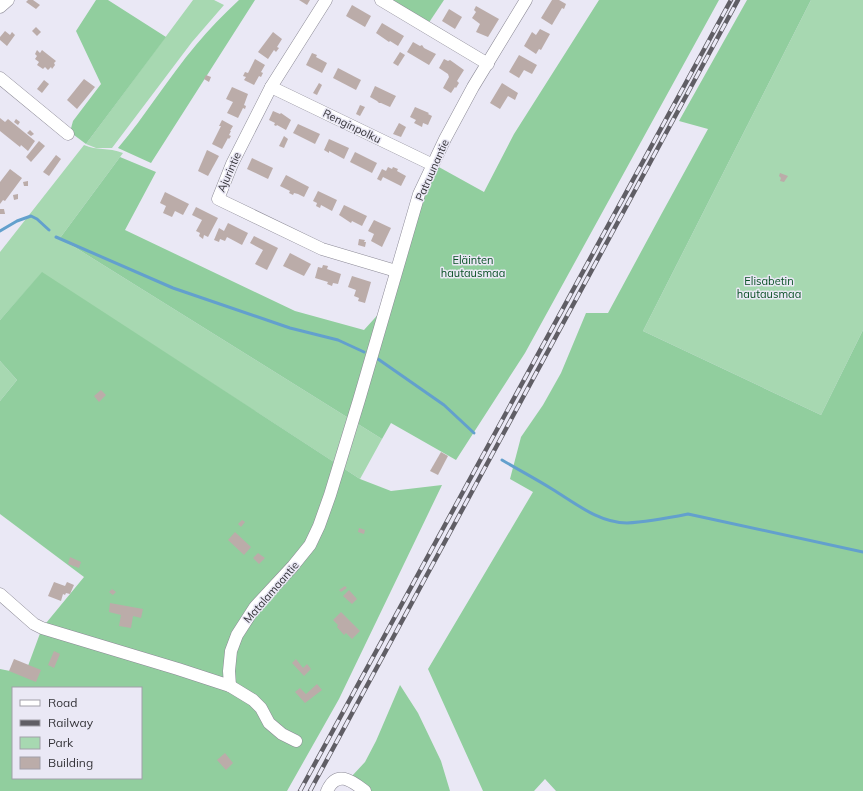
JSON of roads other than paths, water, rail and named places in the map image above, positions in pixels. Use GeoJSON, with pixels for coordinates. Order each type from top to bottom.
{"type":"FeatureCollection","features":[{"type":"Feature","properties":{"kind":"street"},"geometry":{"type":"LineString","coordinates":[[0,7],[8,0]]}},
{"type":"Feature","properties":{"kind":"street","name":"Ajurintie"},"geometry":{"type":"LineString","coordinates":[[326,0],[271,87],[232,164],[218,198],[322,249],[396,271]]}},
{"type":"Feature","properties":{"kind":"street"},"geometry":{"type":"LineString","coordinates":[[382,0],[488,64]]}},
{"type":"Feature","properties":{"kind":"street","name":"Patruunantie"},"geometry":{"type":"LineString","coordinates":[[359,400],[419,194],[445,139],[526,0]]}},
{"type":"Feature","properties":{"kind":"street"},"geometry":{"type":"LineString","coordinates":[[0,78],[68,134]]}},
{"type":"Feature","properties":{"kind":"street","name":"Renginpolku"},"geometry":{"type":"LineString","coordinates":[[271,87],[433,165]]}},
{"type":"Feature","properties":{"kind":"street","name":"Matalamaantie"},"geometry":{"type":"LineString","coordinates":[[230,686],[229,671],[231,651],[237,635],[255,607],[293,566],[310,545],[319,526],[359,400]]}},
{"type":"Feature","properties":{"kind":"street"},"geometry":{"type":"LineString","coordinates":[[0,594],[34,624],[42,628],[230,686],[253,700],[261,708],[269,723],[282,734],[296,741]]}},
{"type":"Feature","properties":{"kind":"street"},"geometry":{"type":"LineString","coordinates":[[327,791],[337,780],[345,778],[354,782],[365,791]]}},
{"type":"Feature","properties":{"kind":"waterway"},"geometry":{"type":"LineString","coordinates":[[0,231],[17,221],[31,216],[37,219],[49,230]]}},
{"type":"Feature","properties":{"kind":"waterway"},"geometry":{"type":"LineString","coordinates":[[56,237],[173,288],[290,328],[338,340],[364,352]]}},
{"type":"Feature","properties":{"kind":"waterway"},"geometry":{"type":"LineString","coordinates":[[378,359],[444,405],[474,433]]}},
{"type":"Feature","properties":{"kind":"waterway"},"geometry":{"type":"LineString","coordinates":[[502,460],[546,485],[578,506],[607,520],[627,523],[658,520],[688,514],[863,552]]}},
{"type":"Feature","properties":{"kind":"railway"},"geometry":{"type":"LineString","coordinates":[[300,791],[731,0]]}},
{"type":"Feature","properties":{"kind":"railway"},"geometry":{"type":"LineString","coordinates":[[310,791],[738,0]]}},
{"type":"Feature","properties":{"kind":"park label","name":"Eläinten hautausmaa"},"geometry":{"type":"Point","coordinates":[473,266]}},
{"type":"Feature","properties":{"kind":"park label","name":"Elisabetin hautausmaa"},"geometry":{"type":"Point","coordinates":[769,287]}}]}
